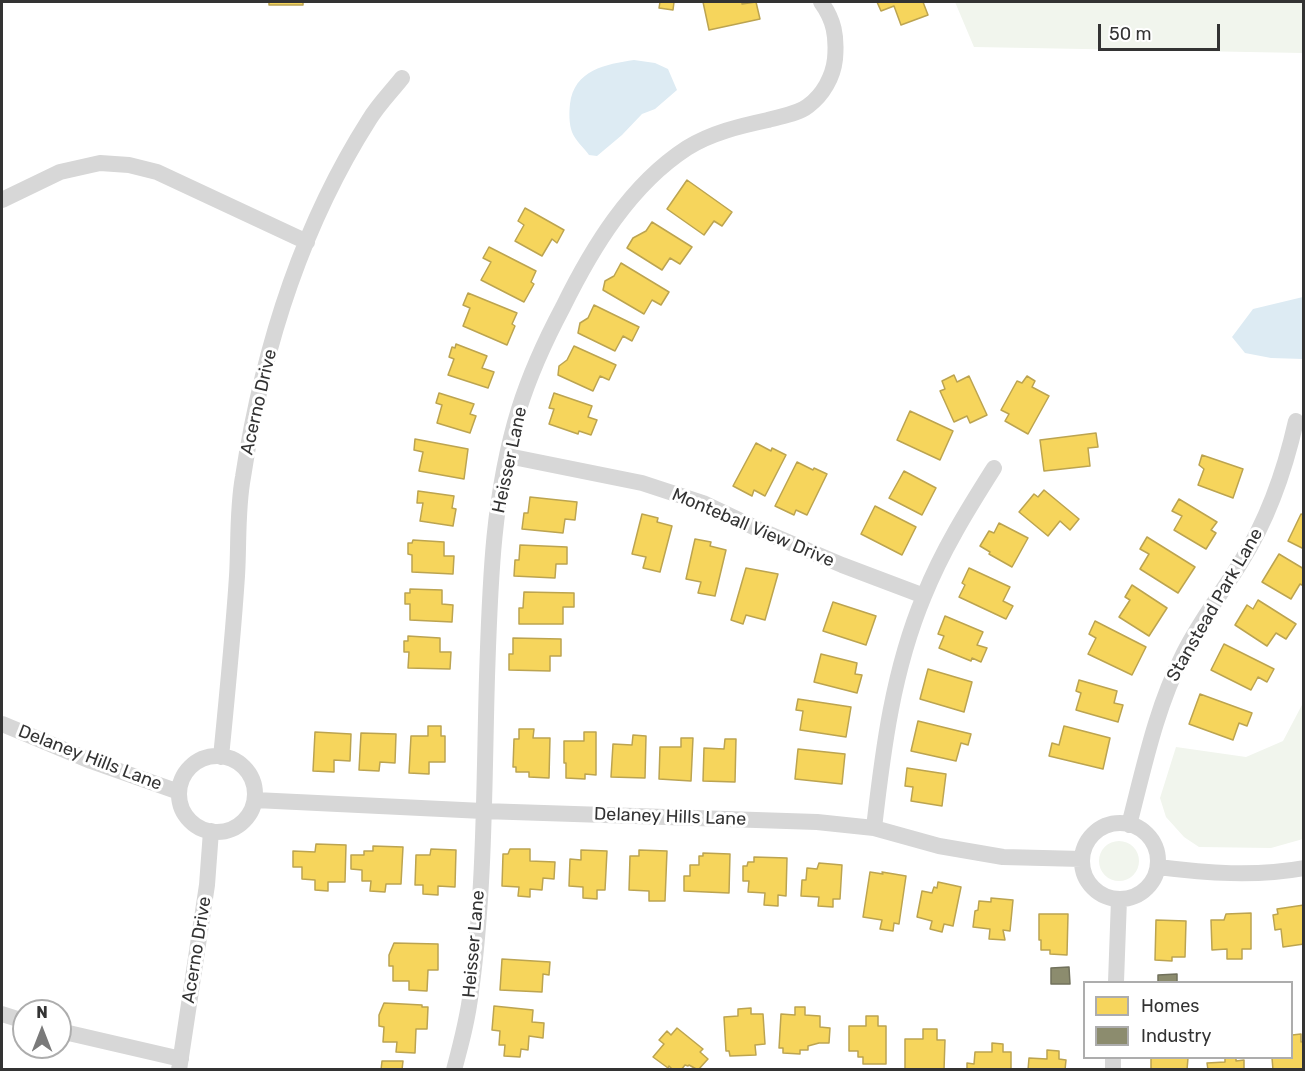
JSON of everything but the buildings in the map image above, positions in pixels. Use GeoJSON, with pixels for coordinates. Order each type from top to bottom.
{"type":"FeatureCollection","features":[{"type":"Feature","properties":{"kind":"street","name":"Heisser Lane"},"geometry":{"type":"LineString","coordinates":[[454,1070],[471,992],[479,901],[492,555],[498,503],[519,408],[562,307],[592,253],[622,209],[651,177],[687,148],[722,132],[808,107],[829,83],[835,65],[835,28],[821,2]]}},
{"type":"Feature","properties":{"kind":"street","name":"Acerno Drive"},"geometry":{"type":"LineString","coordinates":[[221,757],[233,638],[242,479],[257,399],[277,325],[307,242],[336,176],[370,118],[402,78]]}},
{"type":"Feature","properties":{"kind":"street"},"geometry":{"type":"LineString","coordinates":[[2,200],[60,172],[100,163],[129,165],[157,172],[307,242]]}},
{"type":"Feature","properties":{"kind":"street","name":"Stanstead Park Lane"},"geometry":{"type":"LineString","coordinates":[[1129,825],[1150,743],[1168,686],[1203,619],[1259,531],[1285,463],[1296,421]]}},
{"type":"Feature","properties":{"kind":"street","name":"Monteball View Drive"},"geometry":{"type":"LineString","coordinates":[[508,456],[642,483],[703,503],[832,561],[924,596]]}},
{"type":"Feature","properties":{"kind":"street"},"geometry":{"type":"LineString","coordinates":[[874,828],[883,750],[899,669],[924,596],[956,531],[994,468]]}},
{"type":"Feature","properties":{"kind":"street","name":"Delaney Hills Lane"},"geometry":{"type":"LineString","coordinates":[[2,724],[91,761],[179,792]]}},
{"type":"Feature","properties":{"kind":"street"},"geometry":{"type":"LineString","coordinates":[[213,756],[221,757],[237,762],[245,769],[252,778],[255,800],[245,819],[237,826],[229,830],[211,831],[194,824],[185,815],[180,804],[179,792],[182,779],[189,768],[200,760],[213,756]]}},
{"type":"Feature","properties":{"kind":"street","name":"Delaney Hills Lane"},"geometry":{"type":"LineString","coordinates":[[255,800],[483,811],[817,822],[874,828],[967,852],[1003,856],[1082,859]]}},
{"type":"Feature","properties":{"kind":"street"},"geometry":{"type":"LineString","coordinates":[[1116,824],[1129,825],[1140,829],[1155,845],[1158,867],[1155,878],[1140,894],[1130,898],[1107,897],[1097,891],[1086,877],[1082,859],[1085,846],[1103,827],[1116,824]]}},
{"type":"Feature","properties":{"kind":"street","name":"Acerno Drive"},"geometry":{"type":"LineString","coordinates":[[180,1064],[207,885],[211,831]]}},
{"type":"Feature","properties":{"kind":"street"},"geometry":{"type":"LineString","coordinates":[[1158,867],[1210,873],[1271,872],[1304,868]]}},
{"type":"Feature","properties":{"kind":"street"},"geometry":{"type":"LineString","coordinates":[[1116,981],[1119,899]]}},
{"type":"Feature","properties":{"kind":"street"},"geometry":{"type":"LineString","coordinates":[[72,1034],[180,1064]]}},
{"type":"Feature","properties":{"kind":"shaded area"},"geometry":{"type":"Polygon","coordinates":[[[955,2],[1303,2],[1303,53],[974,47],[955,2]]]}},
{"type":"Feature","properties":{"kind":"shaded area"},"geometry":{"type":"Polygon","coordinates":[[[634,60],[655,63],[668,69],[677,90],[655,109],[642,114],[597,156],[589,155],[575,138],[571,129],[569,111],[573,93],[578,83],[593,71],[634,60]]]}},
{"type":"Feature","properties":{"kind":"shaded area"},"geometry":{"type":"Polygon","coordinates":[[[1303,297],[1303,359],[1271,358],[1245,353],[1232,337],[1253,309],[1303,297]]]}},
{"type":"Feature","properties":{"kind":"shaded area"},"geometry":{"type":"Polygon","coordinates":[[[1303,703],[1303,839],[1271,848],[1199,847],[1184,837],[1166,817],[1160,798],[1176,747],[1246,757],[1283,741],[1303,703]]]}},
{"type":"Feature","properties":{"kind":"shaded area"},"geometry":{"type":"Polygon","coordinates":[[[1119,841],[1133,847],[1139,861],[1133,875],[1119,881],[1105,875],[1099,861],[1105,847],[1119,841]]]}}]}
